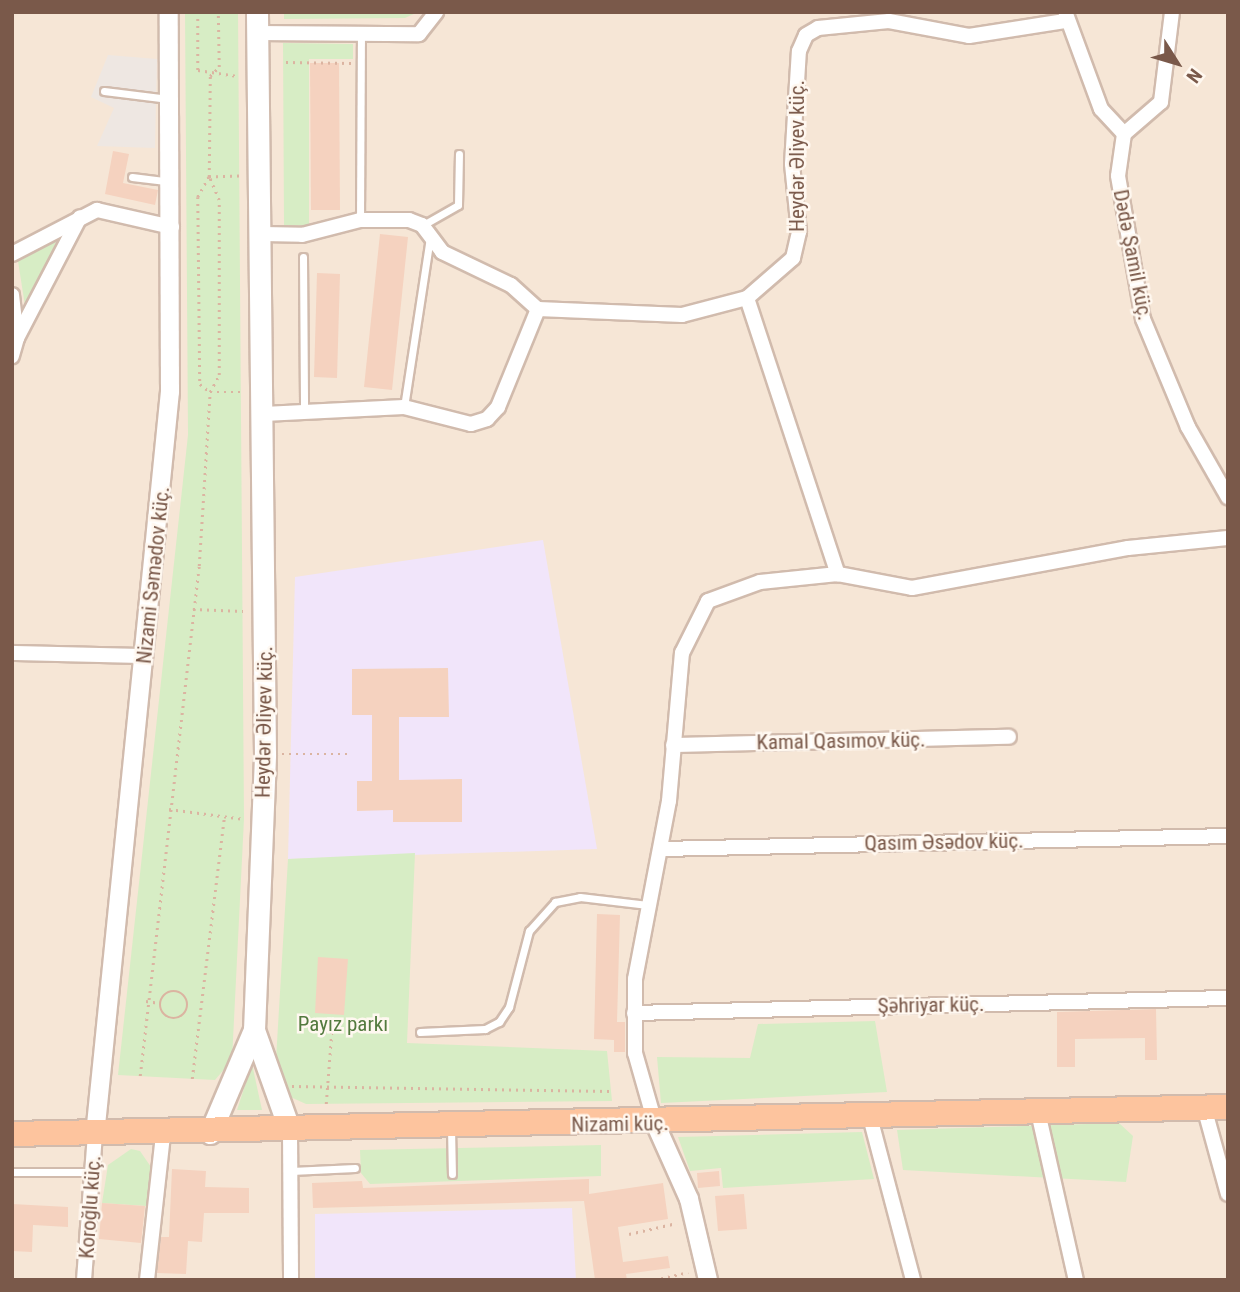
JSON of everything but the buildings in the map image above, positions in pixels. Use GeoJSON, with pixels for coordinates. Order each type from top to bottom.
{"type":"FeatureCollection","features":[{"type":"Feature","properties":{"kind":"highway","name":"Nizami küç."},"geometry":{"type":"LineString","coordinates":[[12,1134],[95,1135],[451,1128],[1216,1107]]}},
{"type":"Feature","properties":{"kind":"main road","name":"Heydər Əliyev küç."},"geometry":{"type":"LineString","coordinates":[[254,1030],[265,754],[263,234],[257,23]]}},
{"type":"Feature","properties":{"kind":"main road"},"geometry":{"type":"LineString","coordinates":[[254,1030],[290,1131]]}},
{"type":"Feature","properties":{"kind":"main road"},"geometry":{"type":"LineString","coordinates":[[210,1133],[254,1030]]}},
{"type":"Feature","properties":{"kind":"street","name":"Nizami Səmədov küç."},"geometry":{"type":"LineString","coordinates":[[95,1135],[170,392],[172,227],[169,12]]}},
{"type":"Feature","properties":{"kind":"street"},"geometry":{"type":"LineString","coordinates":[[257,23],[361,35],[419,34],[436,12]]}},
{"type":"Feature","properties":{"kind":"street"},"geometry":{"type":"LineString","coordinates":[[1066,16],[1101,109],[1124,134],[1161,102],[1172,12]]}},
{"type":"Feature","properties":{"kind":"street","name":"Heydər Əliyev küç."},"geometry":{"type":"LineString","coordinates":[[538,309],[682,315],[747,298],[793,258],[799,232],[792,164],[799,51],[806,35],[818,29],[889,21],[969,36],[1066,16]]}},
{"type":"Feature","properties":{"kind":"street","name":"Dədə Şamil küç."},"geometry":{"type":"LineString","coordinates":[[1124,134],[1118,176],[1143,319],[1188,427],[1228,498]]}},
{"type":"Feature","properties":{"kind":"street"},"geometry":{"type":"LineString","coordinates":[[12,254],[81,215],[110,210],[172,227]]}},
{"type":"Feature","properties":{"kind":"street"},"geometry":{"type":"LineString","coordinates":[[12,356],[17,338],[81,215]]}},
{"type":"Feature","properties":{"kind":"street"},"geometry":{"type":"LineString","coordinates":[[263,234],[302,235],[360,220],[386,218],[426,231],[458,262],[511,285],[538,309],[498,407],[487,419],[471,424],[404,407],[304,409],[264,414]]}},
{"type":"Feature","properties":{"kind":"street"},"geometry":{"type":"LineString","coordinates":[[12,295],[17,338]]}},
{"type":"Feature","properties":{"kind":"street"},"geometry":{"type":"LineString","coordinates":[[747,298],[838,573]]}},
{"type":"Feature","properties":{"kind":"street"},"geometry":{"type":"LineString","coordinates":[[706,1274],[694,1219],[654,1123],[639,1077],[634,1013],[648,905],[661,849],[682,653],[708,601],[760,582],[838,573],[912,588],[1128,548],[1228,538]]}},
{"type":"Feature","properties":{"kind":"street"},"geometry":{"type":"LineString","coordinates":[[12,653],[145,656]]}},
{"type":"Feature","properties":{"kind":"street","name":"Kamal Qasımov küç."},"geometry":{"type":"LineString","coordinates":[[673,745],[1009,737]]}},
{"type":"Feature","properties":{"kind":"street","name":"Qasım Əsədov küç."},"geometry":{"type":"LineString","coordinates":[[661,849],[1228,836]]}},
{"type":"Feature","properties":{"kind":"street","name":"Şəhriyar küç."},"geometry":{"type":"LineString","coordinates":[[634,1013],[1228,998]]}},
{"type":"Feature","properties":{"kind":"street"},"geometry":{"type":"LineString","coordinates":[[1216,1107],[1228,1194]]}},
{"type":"Feature","properties":{"kind":"street"},"geometry":{"type":"LineString","coordinates":[[1038,1112],[1076,1280]]}},
{"type":"Feature","properties":{"kind":"street"},"geometry":{"type":"LineString","coordinates":[[870,1117],[913,1280]]}},
{"type":"Feature","properties":{"kind":"street"},"geometry":{"type":"LineString","coordinates":[[290,1131],[291,1280]]}},
{"type":"Feature","properties":{"kind":"street"},"geometry":{"type":"LineString","coordinates":[[147,1280],[163,1134]]}},
{"type":"Feature","properties":{"kind":"street","name":"Koroğlu küç."},"geometry":{"type":"LineString","coordinates":[[84,1280],[95,1135]]}},
{"type":"Feature","properties":{"kind":"lane"},"geometry":{"type":"LineString","coordinates":[[360,220],[361,35]]}},
{"type":"Feature","properties":{"kind":"lane"},"geometry":{"type":"LineString","coordinates":[[104,91],[170,99]]}},
{"type":"Feature","properties":{"kind":"lane"},"geometry":{"type":"LineString","coordinates":[[404,407],[426,231],[458,205],[459,154]]}},
{"type":"Feature","properties":{"kind":"lane"},"geometry":{"type":"LineString","coordinates":[[132,177],[171,182]]}},
{"type":"Feature","properties":{"kind":"lane"},"geometry":{"type":"LineString","coordinates":[[303,257],[304,409]]}},
{"type":"Feature","properties":{"kind":"lane"},"geometry":{"type":"LineString","coordinates":[[420,1032],[485,1029],[499,1022],[509,1007],[529,931],[555,902],[580,897],[648,905]]}},
{"type":"Feature","properties":{"kind":"lane"},"geometry":{"type":"LineString","coordinates":[[451,1128],[452,1174]]}},
{"type":"Feature","properties":{"kind":"lane"},"geometry":{"type":"LineString","coordinates":[[291,1171],[355,1168]]}},
{"type":"Feature","properties":{"kind":"lane"},"geometry":{"type":"LineString","coordinates":[[12,1172],[93,1172]]}},
{"type":"Feature","properties":{"kind":"path"},"geometry":{"type":"LineString","coordinates":[[198,12],[198,70],[209,76],[238,76]]}},
{"type":"Feature","properties":{"kind":"path"},"geometry":{"type":"LineString","coordinates":[[140,1076],[146,1001],[193,609],[210,392],[219,362],[219,200],[209,177],[209,76],[219,67],[218,12]]}},
{"type":"Feature","properties":{"kind":"path"},"geometry":{"type":"LineString","coordinates":[[286,62],[361,63]]}},
{"type":"Feature","properties":{"kind":"path"},"geometry":{"type":"LineString","coordinates":[[209,177],[239,176]]}},
{"type":"Feature","properties":{"kind":"path"},"geometry":{"type":"LineString","coordinates":[[209,177],[198,197],[200,384],[210,392],[241,392]]}},
{"type":"Feature","properties":{"kind":"path"},"geometry":{"type":"LineString","coordinates":[[193,609],[243,611]]}},
{"type":"Feature","properties":{"kind":"path"},"geometry":{"type":"LineString","coordinates":[[265,754],[348,754]]}},
{"type":"Feature","properties":{"kind":"path"},"geometry":{"type":"LineString","coordinates":[[169,809],[244,819]]}},
{"type":"Feature","properties":{"kind":"path"},"geometry":{"type":"LineString","coordinates":[[192,1079],[224,817]]}},
{"type":"Feature","properties":{"kind":"path"},"geometry":{"type":"LineString","coordinates":[[172,990],[187,998],[189,1007],[177,1019],[161,1012],[160,1003],[172,990]]}},
{"type":"Feature","properties":{"kind":"path"},"geometry":{"type":"LineString","coordinates":[[146,1001],[160,1003]]}},
{"type":"Feature","properties":{"kind":"path"},"geometry":{"type":"LineString","coordinates":[[189,1007],[201,1009]]}},
{"type":"Feature","properties":{"kind":"path"},"geometry":{"type":"LineString","coordinates":[[326,1104],[333,1014]]}},
{"type":"Feature","properties":{"kind":"path"},"geometry":{"type":"LineString","coordinates":[[281,1085],[611,1091]]}},
{"type":"Feature","properties":{"kind":"path"},"geometry":{"type":"LineString","coordinates":[[629,1234],[694,1219]]}},
{"type":"Feature","properties":{"kind":"path"},"geometry":{"type":"LineString","coordinates":[[654,1280],[706,1274]]}},
{"type":"Feature","properties":{"kind":"shaded area"},"geometry":{"type":"Polygon","coordinates":[[[12,12],[1228,12],[1228,1280],[12,1280],[12,12]]]}},
{"type":"Feature","properties":{"kind":"shaded area"},"geometry":{"type":"Polygon","coordinates":[[[108,55],[157,59],[155,148],[97,146],[114,108],[91,97],[108,55]]]}},
{"type":"Feature","properties":{"kind":"shaded area"},"geometry":{"type":"Polygon","coordinates":[[[543,540],[597,849],[288,859],[295,577],[543,540]]]}},
{"type":"Feature","properties":{"kind":"shaded area"},"geometry":{"type":"Polygon","coordinates":[[[572,1208],[576,1280],[315,1280],[315,1214],[572,1208]]]}},
{"type":"Feature","properties":{"kind":"green space"},"geometry":{"type":"Polygon","coordinates":[[[185,12],[238,12],[244,819],[232,1060],[215,1080],[118,1075],[188,435],[185,12]]]}},
{"type":"Feature","properties":{"kind":"green space"},"geometry":{"type":"Polygon","coordinates":[[[284,12],[418,12],[405,18],[284,19],[284,12]]]}},
{"type":"Feature","properties":{"kind":"green space"},"geometry":{"type":"Polygon","coordinates":[[[283,43],[353,44],[353,59],[309,59],[309,226],[284,225],[283,43]]]}},
{"type":"Feature","properties":{"kind":"green space"},"geometry":{"type":"Polygon","coordinates":[[[59,236],[25,306],[18,261],[59,236]]]}},
{"type":"Feature","properties":{"kind":"green space","name":"Payız parkı"},"geometry":{"type":"Polygon","coordinates":[[[415,853],[407,1043],[607,1051],[612,1101],[306,1104],[286,1095],[276,1059],[288,859],[415,853]]]}},
{"type":"Feature","properties":{"kind":"green space"},"geometry":{"type":"Polygon","coordinates":[[[875,1021],[887,1092],[661,1103],[657,1057],[750,1058],[758,1024],[875,1021]]]}},
{"type":"Feature","properties":{"kind":"green space"},"geometry":{"type":"Polygon","coordinates":[[[252,1064],[262,1110],[237,1110],[252,1064]]]}},
{"type":"Feature","properties":{"kind":"green space"},"geometry":{"type":"Polygon","coordinates":[[[1119,1123],[1133,1136],[1126,1182],[903,1170],[897,1130],[1119,1123]]]}},
{"type":"Feature","properties":{"kind":"green space"},"geometry":{"type":"Polygon","coordinates":[[[862,1132],[874,1179],[723,1188],[721,1168],[690,1171],[678,1137],[862,1132]]]}},
{"type":"Feature","properties":{"kind":"green space"},"geometry":{"type":"Polygon","coordinates":[[[601,1145],[601,1176],[370,1184],[361,1173],[360,1150],[601,1145]]]}},
{"type":"Feature","properties":{"kind":"green space"},"geometry":{"type":"Polygon","coordinates":[[[131,1149],[140,1151],[151,1167],[147,1206],[102,1203],[108,1165],[131,1149]]]}}]}
